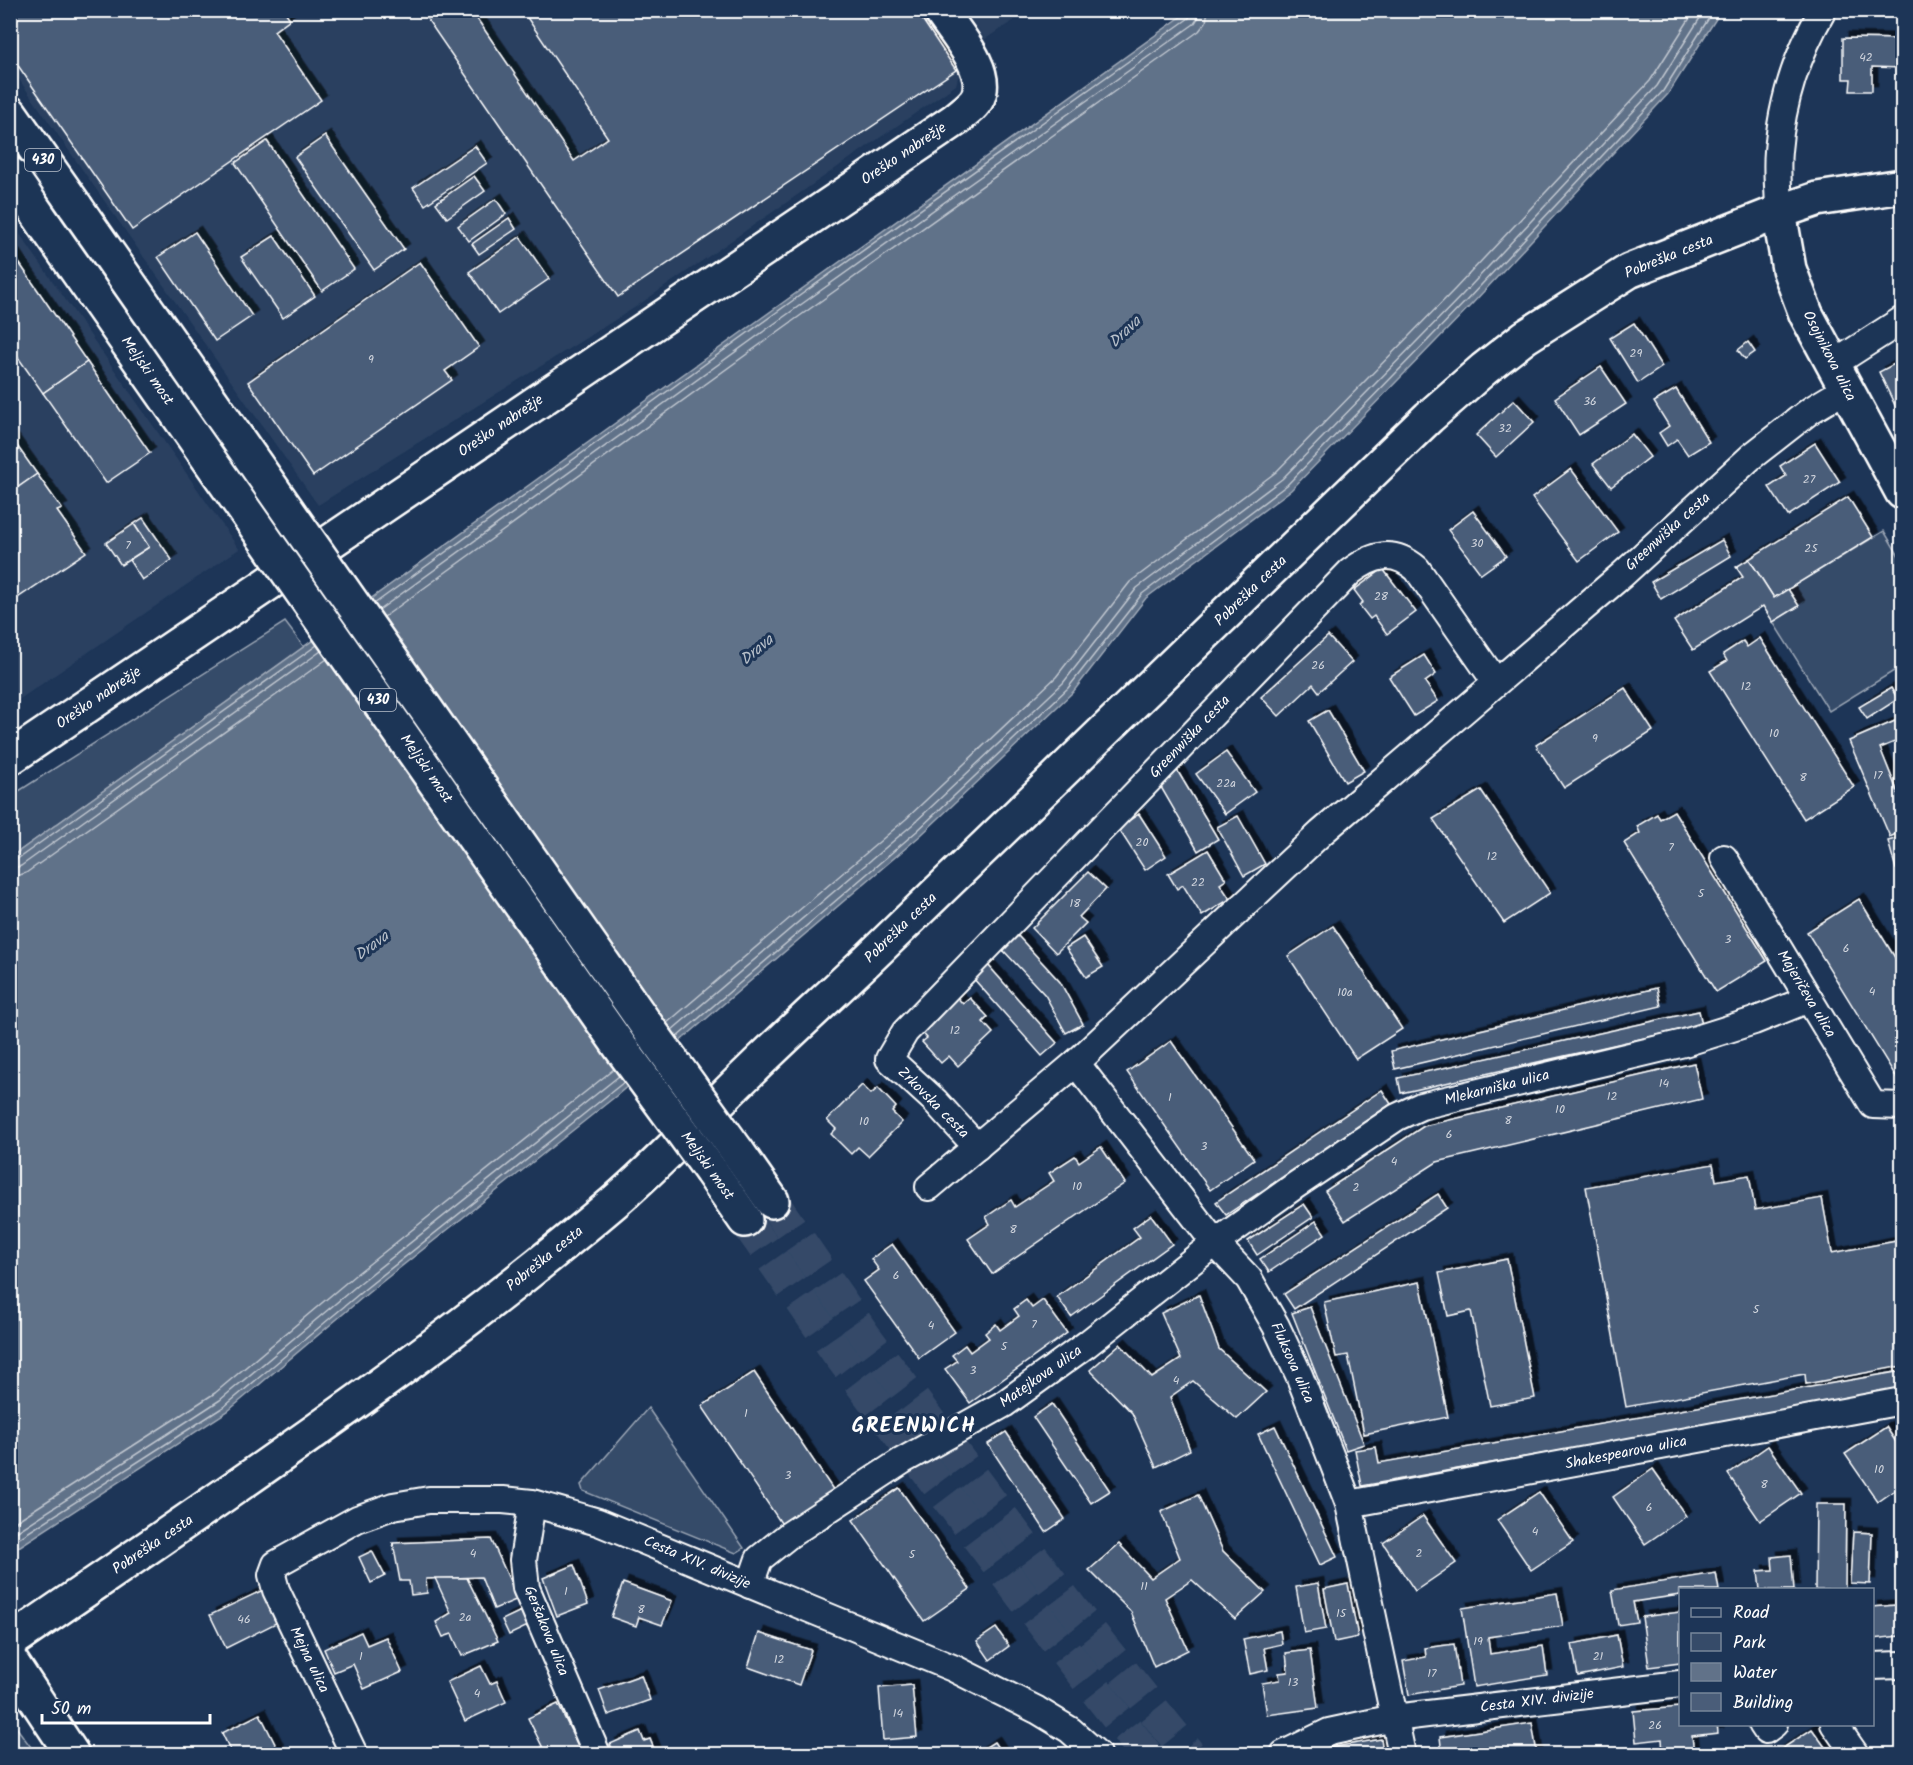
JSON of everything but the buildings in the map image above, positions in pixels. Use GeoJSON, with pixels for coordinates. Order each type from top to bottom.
{"type":"FeatureCollection","features":[{"type":"Feature","properties":{"kind":"main road","name":"Oreško nabrežje"},"geometry":{"type":"LineString","coordinates":[[10,758],[955,120],[978,98],[981,85],[980,72],[940,10]]}},
{"type":"Feature","properties":{"kind":"main road","name":"430"},"geometry":{"type":"LineString","coordinates":[[10,113],[642,1019],[772,1201]]}},
{"type":"Feature","properties":{"kind":"main road","name":"Meljski most"},"geometry":{"type":"LineString","coordinates":[[10,174],[621,1048],[745,1220]]}},
{"type":"Feature","properties":{"kind":"main road","name":"Pobreška cesta"},"geometry":{"type":"LineString","coordinates":[[10,1642],[316,1433],[502,1294],[615,1202],[660,1162],[746,1075],[1093,744],[1429,417],[1525,337],[1629,271],[1817,199],[1902,186]]}},
{"type":"Feature","properties":{"kind":"main road","name":"Osojnikova ulica"},"geometry":{"type":"LineString","coordinates":[[1779,212],[1789,269],[1806,314],[1902,492]]}},
{"type":"Feature","properties":{"kind":"main road","name":"Meljski most"},"geometry":{"type":"LineString","coordinates":[[302,560],[699,1123]]}},
{"type":"Feature","properties":{"kind":"main road"},"geometry":{"type":"LineString","coordinates":[[10,1660],[72,1755]]}},
{"type":"Feature","properties":{"kind":"street"},"geometry":{"type":"LineString","coordinates":[[1779,212],[1778,152],[1786,98],[1809,34],[1823,10]]}},
{"type":"Feature","properties":{"kind":"street","name":"Greenwiška cesta"},"geometry":{"type":"LineString","coordinates":[[929,1187],[1076,1064],[1322,833],[1495,681],[1622,574],[1752,456],[1811,410],[1839,377],[1902,320]]}},
{"type":"Feature","properties":{"kind":"street","name":"Greenwiška cesta"},"geometry":{"type":"LineString","coordinates":[[889,1059],[905,1032],[1350,572],[1363,562],[1379,556],[1394,556],[1406,560],[1417,569],[1495,681]]}},
{"type":"Feature","properties":{"kind":"street","name":"Majeričeva ulica"},"geometry":{"type":"LineString","coordinates":[[1724,858],[1873,1106],[1902,1106]]}},
{"type":"Feature","properties":{"kind":"street","name":"Mlekarniška ulica"},"geometry":{"type":"LineString","coordinates":[[1215,1243],[1377,1130],[1421,1106],[1684,1043],[1754,1021],[1809,999]]}},
{"type":"Feature","properties":{"kind":"street","name":"Zrkovska cesta"},"geometry":{"type":"LineString","coordinates":[[889,1059],[935,1101],[977,1147]]}},
{"type":"Feature","properties":{"kind":"street","name":"Fluksova ulica"},"geometry":{"type":"LineString","coordinates":[[1076,1064],[1215,1243],[1249,1278],[1276,1326],[1299,1375],[1348,1504],[1394,1718]]}},
{"type":"Feature","properties":{"kind":"street","name":"Matejkova ulica"},"geometry":{"type":"LineString","coordinates":[[750,1585],[759,1560],[789,1535],[902,1461],[1004,1404],[1087,1344],[1215,1243]]}},
{"type":"Feature","properties":{"kind":"street","name":"Shakespearova ulica"},"geometry":{"type":"LineString","coordinates":[[1348,1504],[1902,1401]]}},
{"type":"Feature","properties":{"kind":"street","name":"Cesta XIV. divizije"},"geometry":{"type":"LineString","coordinates":[[276,1564],[357,1519],[393,1506],[429,1500],[503,1500],[532,1503],[598,1522],[955,1669],[1037,1710],[1070,1730],[1097,1755]]}},
{"type":"Feature","properties":{"kind":"street","name":"Geršakova ulica"},"geometry":{"type":"LineString","coordinates":[[532,1503],[523,1560],[526,1588],[597,1755]]}},
{"type":"Feature","properties":{"kind":"street","name":"Mejna ulica"},"geometry":{"type":"LineString","coordinates":[[276,1564],[272,1575],[276,1590],[354,1755]]}},
{"type":"Feature","properties":{"kind":"street"},"geometry":{"type":"LineString","coordinates":[[1874,1666],[1902,1665]]}},
{"type":"Feature","properties":{"kind":"street","name":"Cesta XIV. divizije"},"geometry":{"type":"LineString","coordinates":[[1284,1755],[1329,1732],[1394,1718],[1679,1684]]}},
{"type":"Feature","properties":{"kind":"street"},"geometry":{"type":"LineString","coordinates":[[1394,1718],[1402,1755]]}},
{"type":"Feature","properties":{"kind":"street"},"geometry":{"type":"LineString","coordinates":[[1835,1726],[1856,1755]]}},
{"type":"Feature","properties":{"kind":"shaded area"},"geometry":{"type":"Polygon","coordinates":[[[10,11],[924,11],[961,65],[956,85],[634,308],[318,505],[11,68],[10,11]]]}},
{"type":"Feature","properties":{"kind":"shaded area"},"geometry":{"type":"Polygon","coordinates":[[[965,11],[1028,11],[985,39],[965,11]]]}},
{"type":"Feature","properties":{"kind":"shaded area"},"geometry":{"type":"Polygon","coordinates":[[[10,220],[239,549],[11,705],[10,705],[10,220]]]}},
{"type":"Feature","properties":{"kind":"green space"},"geometry":{"type":"Polygon","coordinates":[[[1884,531],[1902,561],[1902,666],[1829,711],[1773,622],[1799,606],[1788,589],[1884,531]]]}},
{"type":"Feature","properties":{"kind":"green space"},"geometry":{"type":"Polygon","coordinates":[[[285,622],[304,647],[11,857],[11,796],[285,622]]]}},
{"type":"Feature","properties":{"kind":"green space"},"geometry":{"type":"Polygon","coordinates":[[[648,1408],[744,1548],[736,1553],[583,1491],[581,1485],[648,1408]]]}},
{"type":"Feature","properties":{"kind":"green space"},"geometry":{"type":"Polygon","coordinates":[[[11,1720],[36,1754],[11,1754],[11,1720]]]}},
{"type":"Feature","properties":{"kind":"water","name":"Drava"},"geometry":{"type":"Polygon","coordinates":[[[1189,11],[1721,11],[1668,94],[1472,304],[1291,490],[1146,598],[1073,692],[921,835],[616,1096],[368,1293],[228,1411],[11,1552],[11,857],[1189,11]]]}},
{"type":"Feature","properties":{"kind":"tunnel"},"geometry":{"type":"LineString","coordinates":[[772,1201],[864,1335],[1074,1612],[1189,1754]]}},
{"type":"Feature","properties":{"kind":"tunnel"},"geometry":{"type":"LineString","coordinates":[[745,1220],[837,1352],[1048,1630],[1146,1754]]}},
{"type":"Feature","properties":{"kind":"district","name":"GREENWICH"},"geometry":{"type":"Point","coordinates":[914,1426]}}]}
